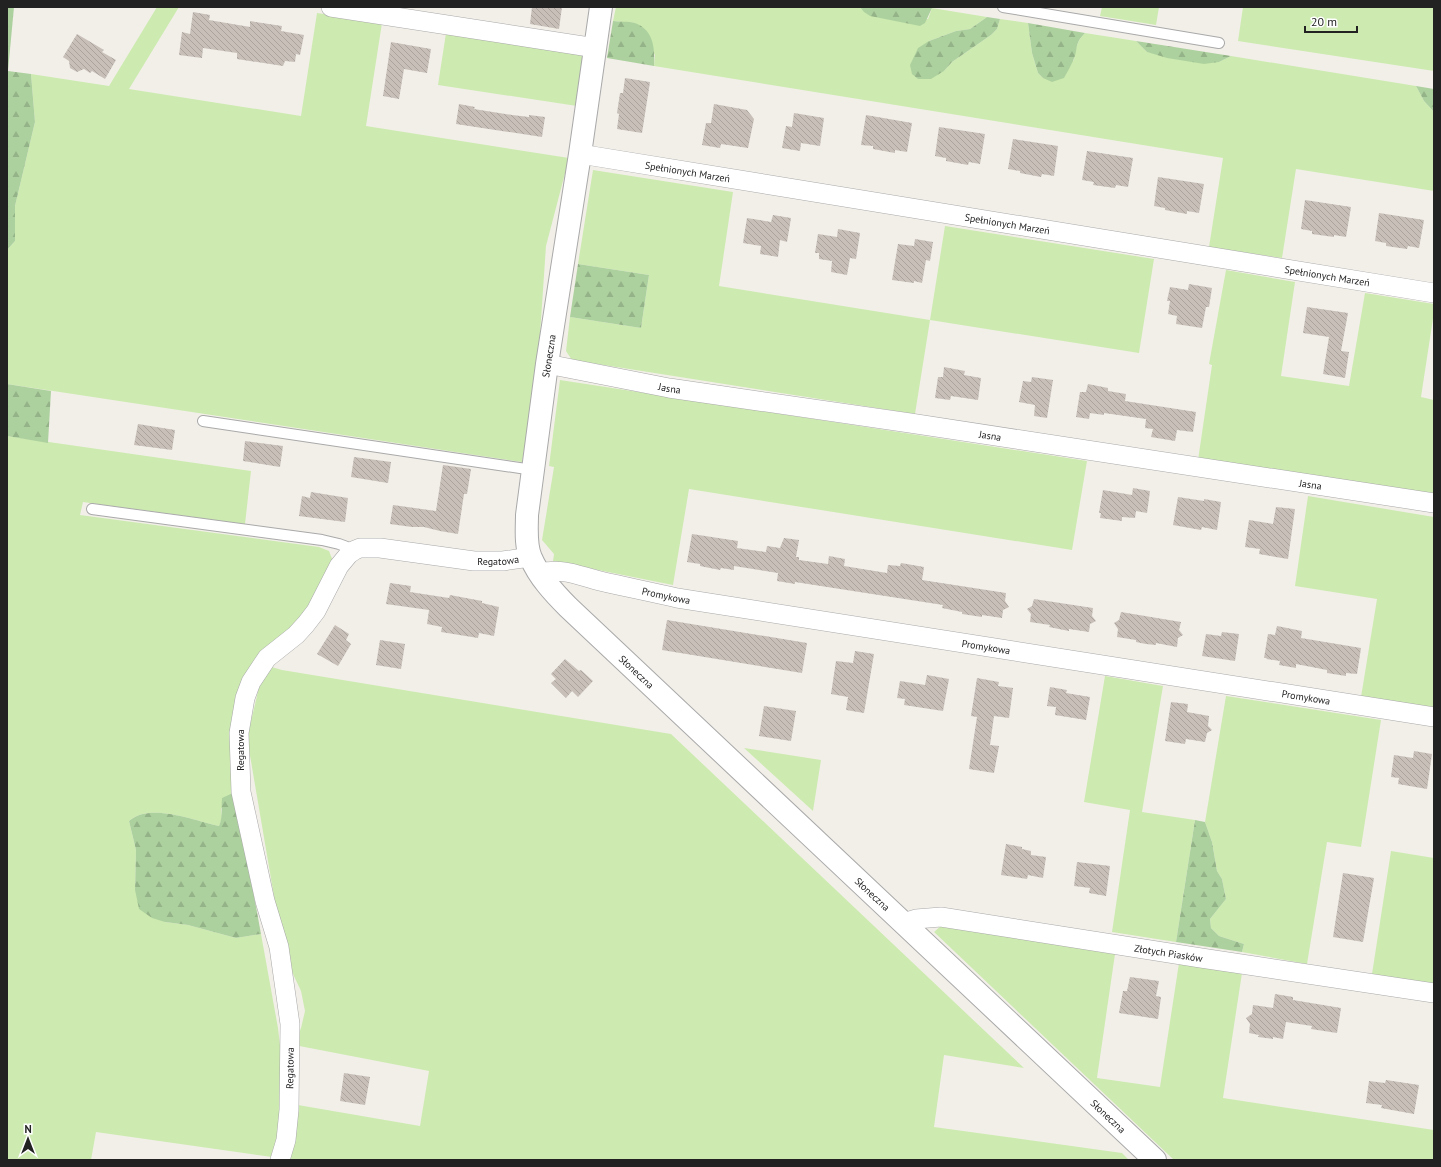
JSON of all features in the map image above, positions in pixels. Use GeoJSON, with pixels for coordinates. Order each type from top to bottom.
{"type":"FeatureCollection","features":[{"type":"Feature","properties":{"kind":"street"},"geometry":{"type":"LineString","coordinates":[[331,7],[596,48]]}},
{"type":"Feature","properties":{"kind":"street","name":"Słoneczna"},"geometry":{"type":"LineString","coordinates":[[601,7],[580,154],[547,364],[527,515],[527,536],[535,565],[555,594],[1155,1160]]}},
{"type":"Feature","properties":{"kind":"street","name":"Spełnionych Marzeń"},"geometry":{"type":"LineString","coordinates":[[580,154],[1434,293]]}},
{"type":"Feature","properties":{"kind":"street","name":"Jasna"},"geometry":{"type":"LineString","coordinates":[[547,364],[669,388],[910,423],[1434,504]]}},
{"type":"Feature","properties":{"kind":"street","name":"Regatowa"},"geometry":{"type":"LineString","coordinates":[[280,1160],[286,1140],[289,1110],[290,1024],[279,947],[265,901],[241,792],[239,733],[245,698],[252,682],[267,658],[296,635],[306,624],[316,611],[339,566],[349,554],[355,550],[360,548],[380,548],[474,561],[503,561],[535,565]]}},
{"type":"Feature","properties":{"kind":"street","name":"Promykowa"},"geometry":{"type":"LineString","coordinates":[[535,565],[677,598],[1434,717]]}},
{"type":"Feature","properties":{"kind":"street","name":"Złotych Piasków"},"geometry":{"type":"LineString","coordinates":[[903,923],[916,919],[941,917],[1434,993]]}},
{"type":"Feature","properties":{"kind":"lane"},"geometry":{"type":"LineString","coordinates":[[1003,7],[1219,43]]}},
{"type":"Feature","properties":{"kind":"lane"},"geometry":{"type":"LineString","coordinates":[[203,421],[533,470]]}},
{"type":"Feature","properties":{"kind":"lane"},"geometry":{"type":"LineString","coordinates":[[92,509],[322,540],[355,550]]}},
{"type":"Feature","properties":{"kind":"green space"},"geometry":{"type":"Polygon","coordinates":[[[7,7],[14,7],[8,71],[31,74],[35,122],[15,206],[15,241],[7,250],[7,7]]]}},
{"type":"Feature","properties":{"kind":"green space"},"geometry":{"type":"Polygon","coordinates":[[[157,7],[179,7],[129,89],[301,116],[317,13],[382,23],[366,126],[569,158],[546,246],[538,364],[522,462],[7,384],[7,250],[15,241],[15,206],[35,122],[31,74],[109,86],[157,7]]]}},
{"type":"Feature","properties":{"kind":"green space"},"geometry":{"type":"Polygon","coordinates":[[[616,7],[860,7],[928,19],[932,8],[987,17],[970,29],[956,31],[929,41],[944,71],[952,62],[991,35],[997,29],[1000,19],[1028,23],[1032,53],[1038,73],[1043,78],[1074,60],[1077,45],[1085,33],[1136,41],[1147,52],[1219,62],[1231,56],[1416,86],[1424,101],[1434,112],[1434,191],[1296,169],[1282,258],[1209,247],[1223,158],[654,66],[655,55],[635,23],[613,21],[616,7]]]}},
{"type":"Feature","properties":{"kind":"green space"},"geometry":{"type":"Polygon","coordinates":[[[860,7],[932,8],[925,23],[920,26],[870,16],[860,7]]]}},
{"type":"Feature","properties":{"kind":"green space"},"geometry":{"type":"Polygon","coordinates":[[[1102,7],[1159,7],[1156,25],[1100,16],[1102,7]]]}},
{"type":"Feature","properties":{"kind":"green space"},"geometry":{"type":"Polygon","coordinates":[[[1243,7],[1434,7],[1434,71],[1238,41],[1243,7]]]}},
{"type":"Feature","properties":{"kind":"green space"},"geometry":{"type":"Polygon","coordinates":[[[987,17],[1000,19],[997,29],[991,35],[952,62],[944,71],[931,79],[918,79],[912,74],[910,65],[918,48],[929,41],[956,31],[970,29],[987,17]]]}},
{"type":"Feature","properties":{"kind":"green space"},"geometry":{"type":"Polygon","coordinates":[[[613,21],[635,23],[646,30],[652,41],[654,66],[607,58],[613,21]]]}},
{"type":"Feature","properties":{"kind":"green space"},"geometry":{"type":"Polygon","coordinates":[[[1028,23],[1085,33],[1079,41],[1075,57],[1064,78],[1052,82],[1043,78],[1038,73],[1032,53],[1028,23]]]}},
{"type":"Feature","properties":{"kind":"green space"},"geometry":{"type":"Polygon","coordinates":[[[446,33],[584,54],[577,106],[438,85],[446,33]]]}},
{"type":"Feature","properties":{"kind":"green space"},"geometry":{"type":"Polygon","coordinates":[[[1136,41],[1231,56],[1219,62],[1204,64],[1167,58],[1147,52],[1136,41]]]}},
{"type":"Feature","properties":{"kind":"green space"},"geometry":{"type":"Polygon","coordinates":[[[1416,86],[1434,89],[1434,112],[1424,101],[1416,86]]]}},
{"type":"Feature","properties":{"kind":"green space"},"geometry":{"type":"Polygon","coordinates":[[[593,170],[733,192],[719,286],[930,320],[915,414],[572,360],[566,351],[570,317],[641,328],[649,275],[578,264],[593,170]]]}},
{"type":"Feature","properties":{"kind":"green space"},"geometry":{"type":"Polygon","coordinates":[[[945,226],[1154,259],[1139,353],[930,320],[945,226]]]}},
{"type":"Feature","properties":{"kind":"green space"},"geometry":{"type":"Polygon","coordinates":[[[578,264],[649,275],[641,328],[570,317],[578,264]]]}},
{"type":"Feature","properties":{"kind":"green space"},"geometry":{"type":"Polygon","coordinates":[[[1226,270],[1295,282],[1281,376],[1349,386],[1365,293],[1434,304],[1421,397],[1434,400],[1434,497],[1198,460],[1212,365],[1209,364],[1226,270]]]}},
{"type":"Feature","properties":{"kind":"green space"},"geometry":{"type":"Polygon","coordinates":[[[560,380],[1087,461],[1072,550],[689,489],[673,585],[553,561],[554,554],[542,540],[554,467],[549,466],[560,380]]]}},
{"type":"Feature","properties":{"kind":"green space"},"geometry":{"type":"Polygon","coordinates":[[[7,384],[51,391],[48,443],[7,436],[7,384]]]}},
{"type":"Feature","properties":{"kind":"green space"},"geometry":{"type":"Polygon","coordinates":[[[7,436],[251,471],[245,524],[83,502],[80,515],[319,547],[329,551],[333,561],[299,623],[252,667],[235,792],[221,809],[222,819],[219,826],[173,814],[160,813],[149,813],[138,816],[129,821],[136,850],[135,890],[165,922],[188,925],[236,938],[261,934],[278,1028],[282,1063],[283,1131],[272,1157],[96,1132],[91,1160],[7,1160],[7,436]]]}},
{"type":"Feature","properties":{"kind":"green space"},"geometry":{"type":"Polygon","coordinates":[[[1308,496],[1434,517],[1434,709],[1361,697],[1377,599],[1295,586],[1308,496]]]}},
{"type":"Feature","properties":{"kind":"green space"},"geometry":{"type":"Polygon","coordinates":[[[268,666],[282,670],[671,734],[1024,1068],[944,1055],[934,1127],[1122,1153],[1129,1160],[289,1160],[298,1105],[420,1126],[429,1071],[294,1045],[301,1028],[305,1011],[301,991],[284,955],[247,738],[261,679],[268,666]]]}},
{"type":"Feature","properties":{"kind":"green space"},"geometry":{"type":"Polygon","coordinates":[[[1105,676],[1163,686],[1142,812],[1195,820],[1176,942],[1112,932],[1130,810],[1084,802],[1105,676]]]}},
{"type":"Feature","properties":{"kind":"green space"},"geometry":{"type":"Polygon","coordinates":[[[1226,696],[1381,720],[1361,847],[1327,842],[1307,964],[1242,952],[1244,944],[1219,936],[1211,928],[1210,919],[1226,899],[1222,879],[1217,871],[1212,842],[1205,822],[1226,696]]]}},
{"type":"Feature","properties":{"kind":"green space"},"geometry":{"type":"Polygon","coordinates":[[[744,748],[821,760],[813,811],[744,748]]]}},
{"type":"Feature","properties":{"kind":"green space"},"geometry":{"type":"Polygon","coordinates":[[[235,792],[261,934],[236,938],[188,925],[165,922],[152,918],[139,909],[135,890],[136,850],[129,821],[138,816],[149,813],[160,813],[173,814],[219,826],[222,798],[235,792]]]}},
{"type":"Feature","properties":{"kind":"green space"},"geometry":{"type":"Polygon","coordinates":[[[1195,820],[1205,822],[1212,842],[1217,871],[1222,879],[1226,899],[1210,919],[1211,928],[1219,936],[1244,944],[1242,952],[1176,942],[1195,820]]]}},
{"type":"Feature","properties":{"kind":"green space"},"geometry":{"type":"Polygon","coordinates":[[[1391,851],[1434,858],[1434,986],[1372,974],[1391,851]]]}},
{"type":"Feature","properties":{"kind":"green space"},"geometry":{"type":"Polygon","coordinates":[[[942,925],[1115,954],[1097,1078],[1160,1087],[1179,963],[1242,973],[1223,1098],[1434,1130],[1434,1160],[1174,1160],[934,932],[942,925]]]}},
{"type":"Feature","properties":{"kind":"building"},"geometry":{"type":"Polygon","coordinates":[[[532,7],[562,7],[559,29],[530,24],[532,7]]]}},
{"type":"Feature","properties":{"kind":"building"},"geometry":{"type":"Polygon","coordinates":[[[193,12],[210,15],[209,20],[250,27],[250,21],[282,26],[281,31],[304,35],[300,55],[296,54],[295,62],[285,61],[283,66],[237,59],[237,53],[203,48],[202,58],[179,55],[182,32],[190,34],[193,12]]]}},
{"type":"Feature","properties":{"kind":"building"},"geometry":{"type":"Polygon","coordinates":[[[77,34],[104,50],[102,52],[116,60],[105,79],[92,71],[90,73],[84,69],[77,72],[70,68],[69,61],[63,57],[77,34]]]}},
{"type":"Feature","properties":{"kind":"building"},"geometry":{"type":"Polygon","coordinates":[[[391,42],[431,49],[427,73],[404,69],[399,99],[383,96],[391,42]]]}},
{"type":"Feature","properties":{"kind":"building"},"geometry":{"type":"Polygon","coordinates":[[[625,78],[650,82],[642,133],[617,129],[619,114],[617,113],[620,93],[623,93],[625,78]]]}},
{"type":"Feature","properties":{"kind":"building"},"geometry":{"type":"Polygon","coordinates":[[[459,104],[475,107],[474,109],[512,115],[545,117],[542,137],[456,124],[459,104]]]}},
{"type":"Feature","properties":{"kind":"building"},"geometry":{"type":"Polygon","coordinates":[[[714,104],[747,110],[754,119],[748,148],[721,144],[720,148],[702,145],[706,123],[711,123],[714,104]]]}},
{"type":"Feature","properties":{"kind":"building"},"geometry":{"type":"Polygon","coordinates":[[[794,113],[824,118],[820,146],[801,143],[800,151],[782,148],[786,126],[792,127],[794,113]]]}},
{"type":"Feature","properties":{"kind":"building"},"geometry":{"type":"Polygon","coordinates":[[[866,115],[912,123],[907,152],[895,150],[895,153],[873,149],[873,146],[861,145],[866,115]]]}},
{"type":"Feature","properties":{"kind":"building"},"geometry":{"type":"Polygon","coordinates":[[[939,127],[985,134],[980,164],[969,162],[968,165],[946,161],[946,158],[935,156],[939,127]]]}},
{"type":"Feature","properties":{"kind":"building"},"geometry":{"type":"Polygon","coordinates":[[[1013,139],[1058,146],[1054,176],[1042,174],[1041,177],[1008,169],[1013,139]]]}},
{"type":"Feature","properties":{"kind":"building"},"geometry":{"type":"Polygon","coordinates":[[[1087,151],[1133,158],[1128,187],[1116,185],[1115,188],[1093,185],[1094,182],[1082,180],[1087,151]]]}},
{"type":"Feature","properties":{"kind":"building"},"geometry":{"type":"Polygon","coordinates":[[[1158,177],[1204,184],[1199,213],[1187,211],[1187,214],[1165,210],[1165,208],[1154,206],[1158,177]]]}},
{"type":"Feature","properties":{"kind":"building"},"geometry":{"type":"Polygon","coordinates":[[[1305,200],[1351,207],[1346,237],[1312,234],[1312,231],[1301,229],[1305,200]]]}},
{"type":"Feature","properties":{"kind":"building"},"geometry":{"type":"Polygon","coordinates":[[[1379,213],[1424,220],[1419,248],[1408,246],[1407,249],[1386,246],[1386,243],[1375,241],[1379,213]]]}},
{"type":"Feature","properties":{"kind":"building"},"geometry":{"type":"Polygon","coordinates":[[[773,215],[791,218],[787,242],[780,240],[778,257],[760,254],[761,246],[743,243],[747,218],[771,222],[773,215]]]}},
{"type":"Feature","properties":{"kind":"building"},"geometry":{"type":"Polygon","coordinates":[[[838,229],[860,233],[856,259],[850,258],[847,275],[831,272],[832,261],[819,259],[819,253],[815,253],[818,234],[837,237],[838,229]]]}},
{"type":"Feature","properties":{"kind":"building"},"geometry":{"type":"Polygon","coordinates":[[[915,239],[933,242],[930,261],[926,260],[922,283],[892,280],[898,244],[914,246],[915,239]]]}},
{"type":"Feature","properties":{"kind":"building"},"geometry":{"type":"Polygon","coordinates":[[[1189,284],[1212,288],[1209,307],[1206,307],[1202,328],[1176,324],[1177,316],[1168,314],[1170,301],[1167,301],[1170,287],[1188,290],[1189,284]]]}},
{"type":"Feature","properties":{"kind":"building"},"geometry":{"type":"Polygon","coordinates":[[[1307,307],[1348,313],[1341,351],[1349,352],[1345,378],[1323,374],[1329,337],[1303,333],[1307,307]]]}},
{"type":"Feature","properties":{"kind":"building"},"geometry":{"type":"Polygon","coordinates":[[[944,367],[965,371],[964,375],[981,378],[978,400],[951,396],[950,400],[935,398],[938,377],[943,377],[944,367]]]}},
{"type":"Feature","properties":{"kind":"building"},"geometry":{"type":"Polygon","coordinates":[[[1032,377],[1053,380],[1047,418],[1034,416],[1035,405],[1019,402],[1023,381],[1031,382],[1032,377]]]}},
{"type":"Feature","properties":{"kind":"building"},"geometry":{"type":"Polygon","coordinates":[[[1088,384],[1108,388],[1108,391],[1126,394],[1125,401],[1196,412],[1193,432],[1177,430],[1175,441],[1151,437],[1153,429],[1145,428],[1146,419],[1104,413],[1104,415],[1090,413],[1089,419],[1076,417],[1080,392],[1086,392],[1088,384]]]}},
{"type":"Feature","properties":{"kind":"building"},"geometry":{"type":"Polygon","coordinates":[[[138,424],[175,430],[172,450],[134,445],[138,424]]]}},
{"type":"Feature","properties":{"kind":"building"},"geometry":{"type":"Polygon","coordinates":[[[245,441],[283,446],[280,467],[243,461],[245,441]]]}},
{"type":"Feature","properties":{"kind":"building"},"geometry":{"type":"Polygon","coordinates":[[[354,457],[391,462],[388,483],[351,477],[354,457]]]}},
{"type":"Feature","properties":{"kind":"building"},"geometry":{"type":"Polygon","coordinates":[[[443,465],[471,469],[467,494],[464,494],[458,534],[424,527],[390,524],[393,505],[436,511],[443,465]]]}},
{"type":"Feature","properties":{"kind":"building"},"geometry":{"type":"Polygon","coordinates":[[[1133,488],[1150,491],[1147,513],[1136,511],[1135,518],[1122,517],[1122,521],[1100,518],[1101,513],[1099,513],[1103,490],[1132,495],[1133,488]]]}},
{"type":"Feature","properties":{"kind":"building"},"geometry":{"type":"Polygon","coordinates":[[[311,492],[348,498],[345,522],[299,516],[302,496],[310,498],[311,492]]]}},
{"type":"Feature","properties":{"kind":"building"},"geometry":{"type":"Polygon","coordinates":[[[1178,497],[1221,502],[1217,530],[1202,527],[1201,530],[1173,525],[1178,497]]]}},
{"type":"Feature","properties":{"kind":"building"},"geometry":{"type":"Polygon","coordinates":[[[1276,507],[1295,509],[1288,559],[1259,554],[1260,549],[1245,547],[1249,520],[1273,524],[1276,507]]]}},
{"type":"Feature","properties":{"kind":"building"},"geometry":{"type":"Polygon","coordinates":[[[692,534],[738,541],[737,548],[766,552],[767,546],[780,548],[784,538],[799,540],[796,557],[799,557],[799,560],[828,564],[829,556],[845,559],[844,566],[887,573],[888,565],[900,566],[901,563],[924,567],[922,580],[1006,593],[1005,601],[1009,607],[1003,610],[1002,618],[982,615],[982,617],[962,614],[962,612],[942,608],[943,605],[795,582],[795,584],[777,581],[778,573],[734,566],[734,570],[721,568],[720,570],[700,566],[700,564],[687,562],[692,534]]]}},
{"type":"Feature","properties":{"kind":"building"},"geometry":{"type":"Polygon","coordinates":[[[390,583],[411,586],[410,592],[449,598],[450,595],[482,601],[482,603],[499,607],[494,636],[479,633],[478,638],[441,632],[442,627],[427,624],[429,610],[386,604],[390,583]]]}},
{"type":"Feature","properties":{"kind":"building"},"geometry":{"type":"Polygon","coordinates":[[[1034,599],[1093,608],[1092,616],[1096,621],[1090,624],[1089,632],[1069,629],[1069,631],[1049,627],[1050,625],[1030,622],[1031,614],[1027,609],[1032,606],[1034,599]]]}},
{"type":"Feature","properties":{"kind":"building"},"geometry":{"type":"Polygon","coordinates":[[[1121,612],[1181,622],[1179,630],[1183,635],[1178,638],[1177,647],[1156,643],[1156,645],[1146,644],[1136,642],[1136,640],[1117,637],[1118,629],[1114,623],[1119,620],[1121,612]]]}},
{"type":"Feature","properties":{"kind":"building"},"geometry":{"type":"Polygon","coordinates":[[[667,620],[807,643],[802,673],[662,650],[667,620]]]}},
{"type":"Feature","properties":{"kind":"building"},"geometry":{"type":"Polygon","coordinates":[[[335,625],[349,634],[346,640],[351,644],[338,666],[317,654],[335,625]]]}},
{"type":"Feature","properties":{"kind":"building"},"geometry":{"type":"Polygon","coordinates":[[[1277,626],[1302,631],[1301,638],[1361,648],[1357,674],[1346,673],[1346,676],[1327,673],[1327,670],[1296,664],[1296,668],[1279,665],[1280,661],[1264,658],[1268,634],[1275,635],[1277,626]]]}},
{"type":"Feature","properties":{"kind":"building"},"geometry":{"type":"Polygon","coordinates":[[[1222,632],[1239,634],[1235,661],[1202,656],[1206,634],[1221,636],[1222,632]]]}},
{"type":"Feature","properties":{"kind":"building"},"geometry":{"type":"Polygon","coordinates":[[[380,640],[405,644],[401,669],[376,665],[380,640]]]}},
{"type":"Feature","properties":{"kind":"building"},"geometry":{"type":"Polygon","coordinates":[[[855,651],[874,654],[864,713],[846,710],[848,697],[831,694],[836,661],[853,663],[855,651]]]}},
{"type":"Feature","properties":{"kind":"building"},"geometry":{"type":"Polygon","coordinates":[[[565,659],[579,671],[581,670],[593,681],[578,697],[572,691],[566,698],[551,683],[556,679],[551,674],[565,659]]]}},
{"type":"Feature","properties":{"kind":"building"},"geometry":{"type":"Polygon","coordinates":[[[927,675],[949,679],[943,711],[904,705],[905,699],[897,698],[900,681],[925,685],[927,675]]]}},
{"type":"Feature","properties":{"kind":"building"},"geometry":{"type":"Polygon","coordinates":[[[977,678],[999,682],[998,686],[1013,688],[1009,718],[994,716],[990,745],[999,746],[994,773],[969,769],[977,717],[971,716],[977,678]]]}},
{"type":"Feature","properties":{"kind":"building"},"geometry":{"type":"Polygon","coordinates":[[[1050,687],[1067,690],[1066,693],[1090,697],[1086,720],[1055,715],[1056,707],[1047,706],[1050,687]]]}},
{"type":"Feature","properties":{"kind":"building"},"geometry":{"type":"Polygon","coordinates":[[[1171,702],[1188,704],[1187,712],[1209,716],[1208,726],[1212,730],[1207,733],[1205,742],[1186,739],[1185,744],[1165,741],[1171,702]]]}},
{"type":"Feature","properties":{"kind":"building"},"geometry":{"type":"Polygon","coordinates":[[[764,706],[796,711],[791,741],[759,736],[764,706]]]}},
{"type":"Feature","properties":{"kind":"building"},"geometry":{"type":"Polygon","coordinates":[[[1414,751],[1432,754],[1427,789],[1398,784],[1399,778],[1391,777],[1394,755],[1413,758],[1414,751]]]}},
{"type":"Feature","properties":{"kind":"building"},"geometry":{"type":"Polygon","coordinates":[[[1006,844],[1022,847],[1022,849],[1031,851],[1031,855],[1046,857],[1043,878],[1028,875],[1027,879],[1001,875],[1006,844]]]}},
{"type":"Feature","properties":{"kind":"building"},"geometry":{"type":"Polygon","coordinates":[[[1077,862],[1110,866],[1106,896],[1089,893],[1090,888],[1074,886],[1077,862]]]}},
{"type":"Feature","properties":{"kind":"building"},"geometry":{"type":"Polygon","coordinates":[[[1343,873],[1374,878],[1363,942],[1333,937],[1343,873]]]}},
{"type":"Feature","properties":{"kind":"building"},"geometry":{"type":"Polygon","coordinates":[[[1130,977],[1159,981],[1156,996],[1161,997],[1158,1019],[1119,1013],[1123,991],[1127,991],[1130,977]]]}},
{"type":"Feature","properties":{"kind":"building"},"geometry":{"type":"Polygon","coordinates":[[[1275,994],[1293,997],[1293,1000],[1341,1008],[1337,1033],[1311,1029],[1312,1026],[1286,1022],[1283,1039],[1258,1037],[1259,1035],[1249,1033],[1250,1024],[1246,1018],[1252,1014],[1253,1005],[1273,1008],[1275,994]]]}},
{"type":"Feature","properties":{"kind":"building"},"geometry":{"type":"Polygon","coordinates":[[[344,1073],[370,1077],[365,1105],[340,1101],[344,1073]]]}},
{"type":"Feature","properties":{"kind":"building"},"geometry":{"type":"Polygon","coordinates":[[[1386,1080],[1419,1085],[1414,1114],[1381,1108],[1382,1105],[1366,1103],[1369,1081],[1385,1083],[1386,1080]]]}}]}
